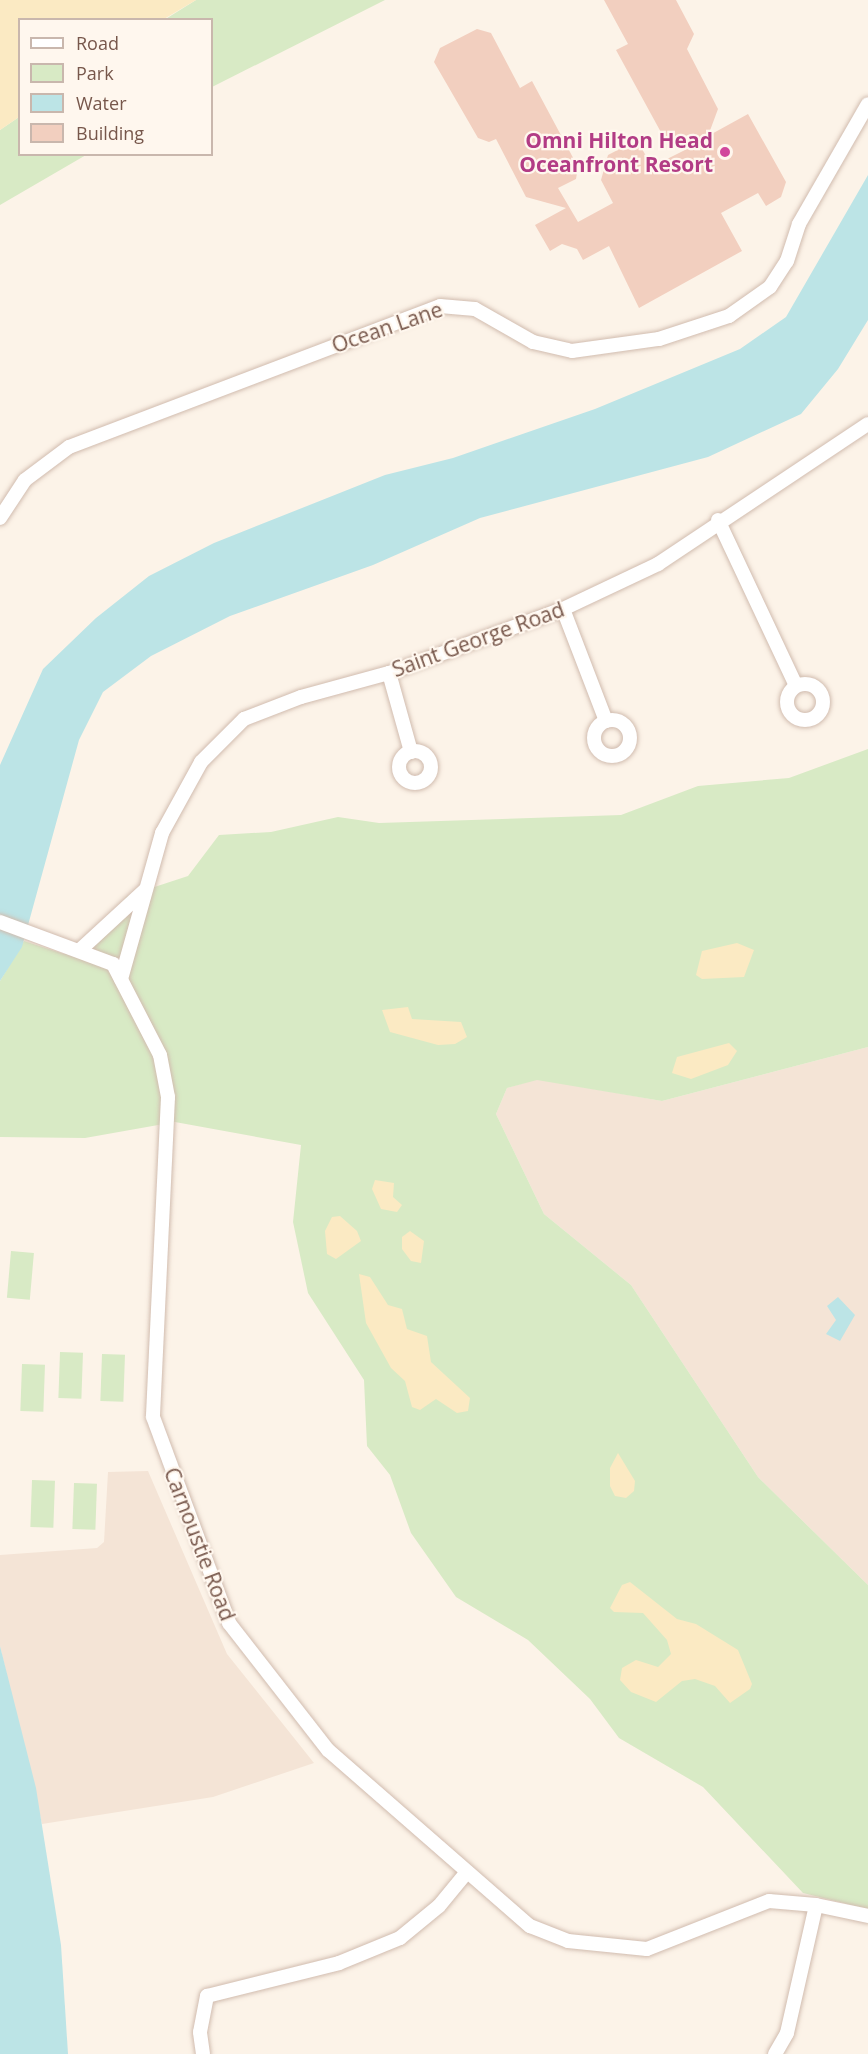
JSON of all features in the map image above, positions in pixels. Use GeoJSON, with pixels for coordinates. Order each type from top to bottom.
{"type":"FeatureCollection","features":[{"type":"Feature","properties":{"kind":"street","name":"Ocean Lane"},"geometry":{"type":"LineString","coordinates":[[0,518],[25,480],[69,447],[440,306],[475,309],[533,342],[572,351],[659,339],[729,316],[770,286],[787,261],[799,224],[868,104]]}},
{"type":"Feature","properties":{"kind":"street","name":"Saint George Road"},"geometry":{"type":"LineString","coordinates":[[122,979],[162,833],[201,762],[244,719],[301,697],[389,673],[562,609],[658,564],[718,520],[868,424]]}},
{"type":"Feature","properties":{"kind":"street"},"geometry":{"type":"LineString","coordinates":[[718,520],[796,686]]}},
{"type":"Feature","properties":{"kind":"street"},"geometry":{"type":"LineString","coordinates":[[562,609],[606,721]]}},
{"type":"Feature","properties":{"kind":"street"},"geometry":{"type":"LineString","coordinates":[[389,673],[411,752]]}},
{"type":"Feature","properties":{"kind":"street"},"geometry":{"type":"LineString","coordinates":[[80,950],[146,888]]}},
{"type":"Feature","properties":{"kind":"street","name":"Carnoustie Road"},"geometry":{"type":"LineString","coordinates":[[0,922],[113,964],[160,1055],[168,1097],[153,1417],[212,1585],[229,1623],[328,1749],[530,1926],[568,1941],[647,1949],[769,1901],[816,1905],[868,1916]]}},
{"type":"Feature","properties":{"kind":"street"},"geometry":{"type":"LineString","coordinates":[[203,2054],[200,2032],[207,1996],[339,1963],[400,1938],[440,1906],[467,1872]]}},
{"type":"Feature","properties":{"kind":"street"},"geometry":{"type":"LineString","coordinates":[[775,2054],[787,2033],[816,1905]]}},
{"type":"Feature","properties":{"kind":"shaded area"},"geometry":{"type":"Polygon","coordinates":[[[868,1047],[868,1585],[758,1477],[631,1285],[544,1214],[496,1114],[507,1088],[537,1079],[662,1101],[868,1047]]]}},
{"type":"Feature","properties":{"kind":"shaded area"},"geometry":{"type":"Polygon","coordinates":[[[148,1471],[227,1654],[314,1763],[213,1797],[42,1824],[0,1646],[0,1555],[97,1548],[104,1542],[108,1472],[148,1471]]]}},
{"type":"Feature","properties":{"kind":"green space"},"geometry":{"type":"Polygon","coordinates":[[[196,0],[385,0],[213,86],[213,18],[167,18],[196,0]]]}},
{"type":"Feature","properties":{"kind":"green space"},"geometry":{"type":"Polygon","coordinates":[[[18,118],[18,156],[84,156],[0,205],[0,130],[18,118]]]}},
{"type":"Feature","properties":{"kind":"green space"},"geometry":{"type":"Polygon","coordinates":[[[868,749],[868,1047],[662,1101],[537,1080],[507,1088],[496,1114],[544,1214],[631,1285],[758,1477],[868,1585],[868,1909],[803,1893],[703,1787],[619,1738],[590,1699],[528,1640],[456,1597],[411,1533],[390,1475],[367,1446],[364,1380],[308,1293],[293,1222],[301,1145],[175,1122],[85,1138],[0,1137],[0,981],[24,941],[64,954],[108,919],[127,896],[188,876],[219,835],[271,832],[338,817],[379,823],[621,815],[698,786],[789,778],[868,749]]]}},
{"type":"Feature","properties":{"kind":"green space"},"geometry":{"type":"Polygon","coordinates":[[[11,1251],[34,1253],[30,1300],[7,1298],[11,1251]]]}},
{"type":"Feature","properties":{"kind":"green space"},"geometry":{"type":"Polygon","coordinates":[[[60,1352],[83,1353],[81,1399],[58,1398],[60,1352]]]}},
{"type":"Feature","properties":{"kind":"green space"},"geometry":{"type":"Polygon","coordinates":[[[102,1354],[125,1355],[123,1402],[100,1401],[102,1354]]]}},
{"type":"Feature","properties":{"kind":"green space"},"geometry":{"type":"Polygon","coordinates":[[[22,1364],[45,1365],[43,1412],[20,1411],[22,1364]]]}},
{"type":"Feature","properties":{"kind":"green space"},"geometry":{"type":"Polygon","coordinates":[[[32,1480],[55,1481],[53,1528],[30,1527],[32,1480]]]}},
{"type":"Feature","properties":{"kind":"green space"},"geometry":{"type":"Polygon","coordinates":[[[74,1483],[97,1484],[95,1530],[72,1529],[74,1483]]]}},
{"type":"Feature","properties":{"kind":"sand"},"geometry":{"type":"Polygon","coordinates":[[[0,0],[196,0],[166,18],[18,18],[18,118],[0,130],[0,0]]]}},
{"type":"Feature","properties":{"kind":"sand"},"geometry":{"type":"Polygon","coordinates":[[[737,943],[754,950],[744,977],[702,979],[696,975],[702,951],[737,943]]]}},
{"type":"Feature","properties":{"kind":"sand"},"geometry":{"type":"Polygon","coordinates":[[[408,1007],[412,1019],[461,1022],[467,1037],[455,1044],[438,1045],[390,1032],[382,1010],[408,1007]]]}},
{"type":"Feature","properties":{"kind":"sand"},"geometry":{"type":"Polygon","coordinates":[[[729,1043],[737,1051],[728,1065],[691,1079],[672,1073],[677,1057],[729,1043]]]}},
{"type":"Feature","properties":{"kind":"sand"},"geometry":{"type":"Polygon","coordinates":[[[375,1180],[394,1183],[393,1197],[402,1205],[397,1212],[381,1209],[372,1189],[375,1180]]]}},
{"type":"Feature","properties":{"kind":"sand"},"geometry":{"type":"Polygon","coordinates":[[[340,1216],[357,1231],[361,1241],[336,1259],[327,1254],[325,1231],[332,1217],[340,1216]]]}},
{"type":"Feature","properties":{"kind":"sand"},"geometry":{"type":"Polygon","coordinates":[[[410,1231],[424,1241],[421,1263],[411,1261],[402,1249],[402,1237],[410,1231]]]}},
{"type":"Feature","properties":{"kind":"sand"},"geometry":{"type":"Polygon","coordinates":[[[359,1274],[370,1277],[388,1305],[402,1309],[407,1329],[427,1336],[431,1362],[470,1398],[468,1411],[457,1413],[436,1399],[420,1410],[412,1407],[405,1381],[391,1368],[366,1323],[359,1274]]]}},
{"type":"Feature","properties":{"kind":"sand"},"geometry":{"type":"Polygon","coordinates":[[[618,1453],[635,1481],[634,1491],[626,1498],[615,1496],[610,1486],[610,1468],[618,1453]]]}},
{"type":"Feature","properties":{"kind":"sand"},"geometry":{"type":"Polygon","coordinates":[[[630,1582],[677,1619],[696,1624],[738,1650],[752,1684],[750,1689],[730,1703],[715,1686],[695,1679],[682,1681],[656,1702],[631,1692],[620,1680],[622,1668],[636,1660],[658,1667],[671,1654],[667,1640],[643,1613],[614,1612],[610,1608],[622,1585],[630,1582]]]}},
{"type":"Feature","properties":{"kind":"water"},"geometry":{"type":"Polygon","coordinates":[[[868,175],[868,320],[838,369],[801,414],[708,457],[480,518],[373,565],[230,616],[151,656],[103,692],[79,740],[22,947],[0,981],[0,765],[43,669],[96,618],[149,576],[214,543],[385,475],[453,458],[595,409],[740,349],[786,317],[868,175]]]}},
{"type":"Feature","properties":{"kind":"water"},"geometry":{"type":"Polygon","coordinates":[[[838,1297],[855,1315],[840,1341],[826,1334],[836,1320],[827,1306],[838,1297]]]}},
{"type":"Feature","properties":{"kind":"water"},"geometry":{"type":"Polygon","coordinates":[[[0,1646],[36,1788],[61,1945],[68,2054],[0,2054],[0,1646]]]}},
{"type":"Feature","properties":{"kind":"building","name":"Omni Hilton Head Oceanfront Resort"},"geometry":{"type":"Polygon","coordinates":[[[604,0],[676,0],[694,34],[687,49],[718,109],[708,136],[748,114],[786,182],[781,197],[766,206],[758,193],[721,213],[742,251],[639,308],[609,246],[583,260],[577,249],[562,244],[550,251],[535,225],[566,208],[526,197],[496,139],[489,142],[478,138],[434,62],[440,48],[477,29],[491,33],[520,88],[532,81],[578,167],[576,179],[558,188],[578,222],[613,203],[601,180],[608,155],[637,140],[646,156],[663,161],[693,146],[663,136],[616,50],[628,44],[604,0]]]}},
{"type":"Feature","properties":{"kind":"place","name":"Omni Hilton Head Oceanfront Resort"},"geometry":{"type":"Point","coordinates":[725,152]}}]}
